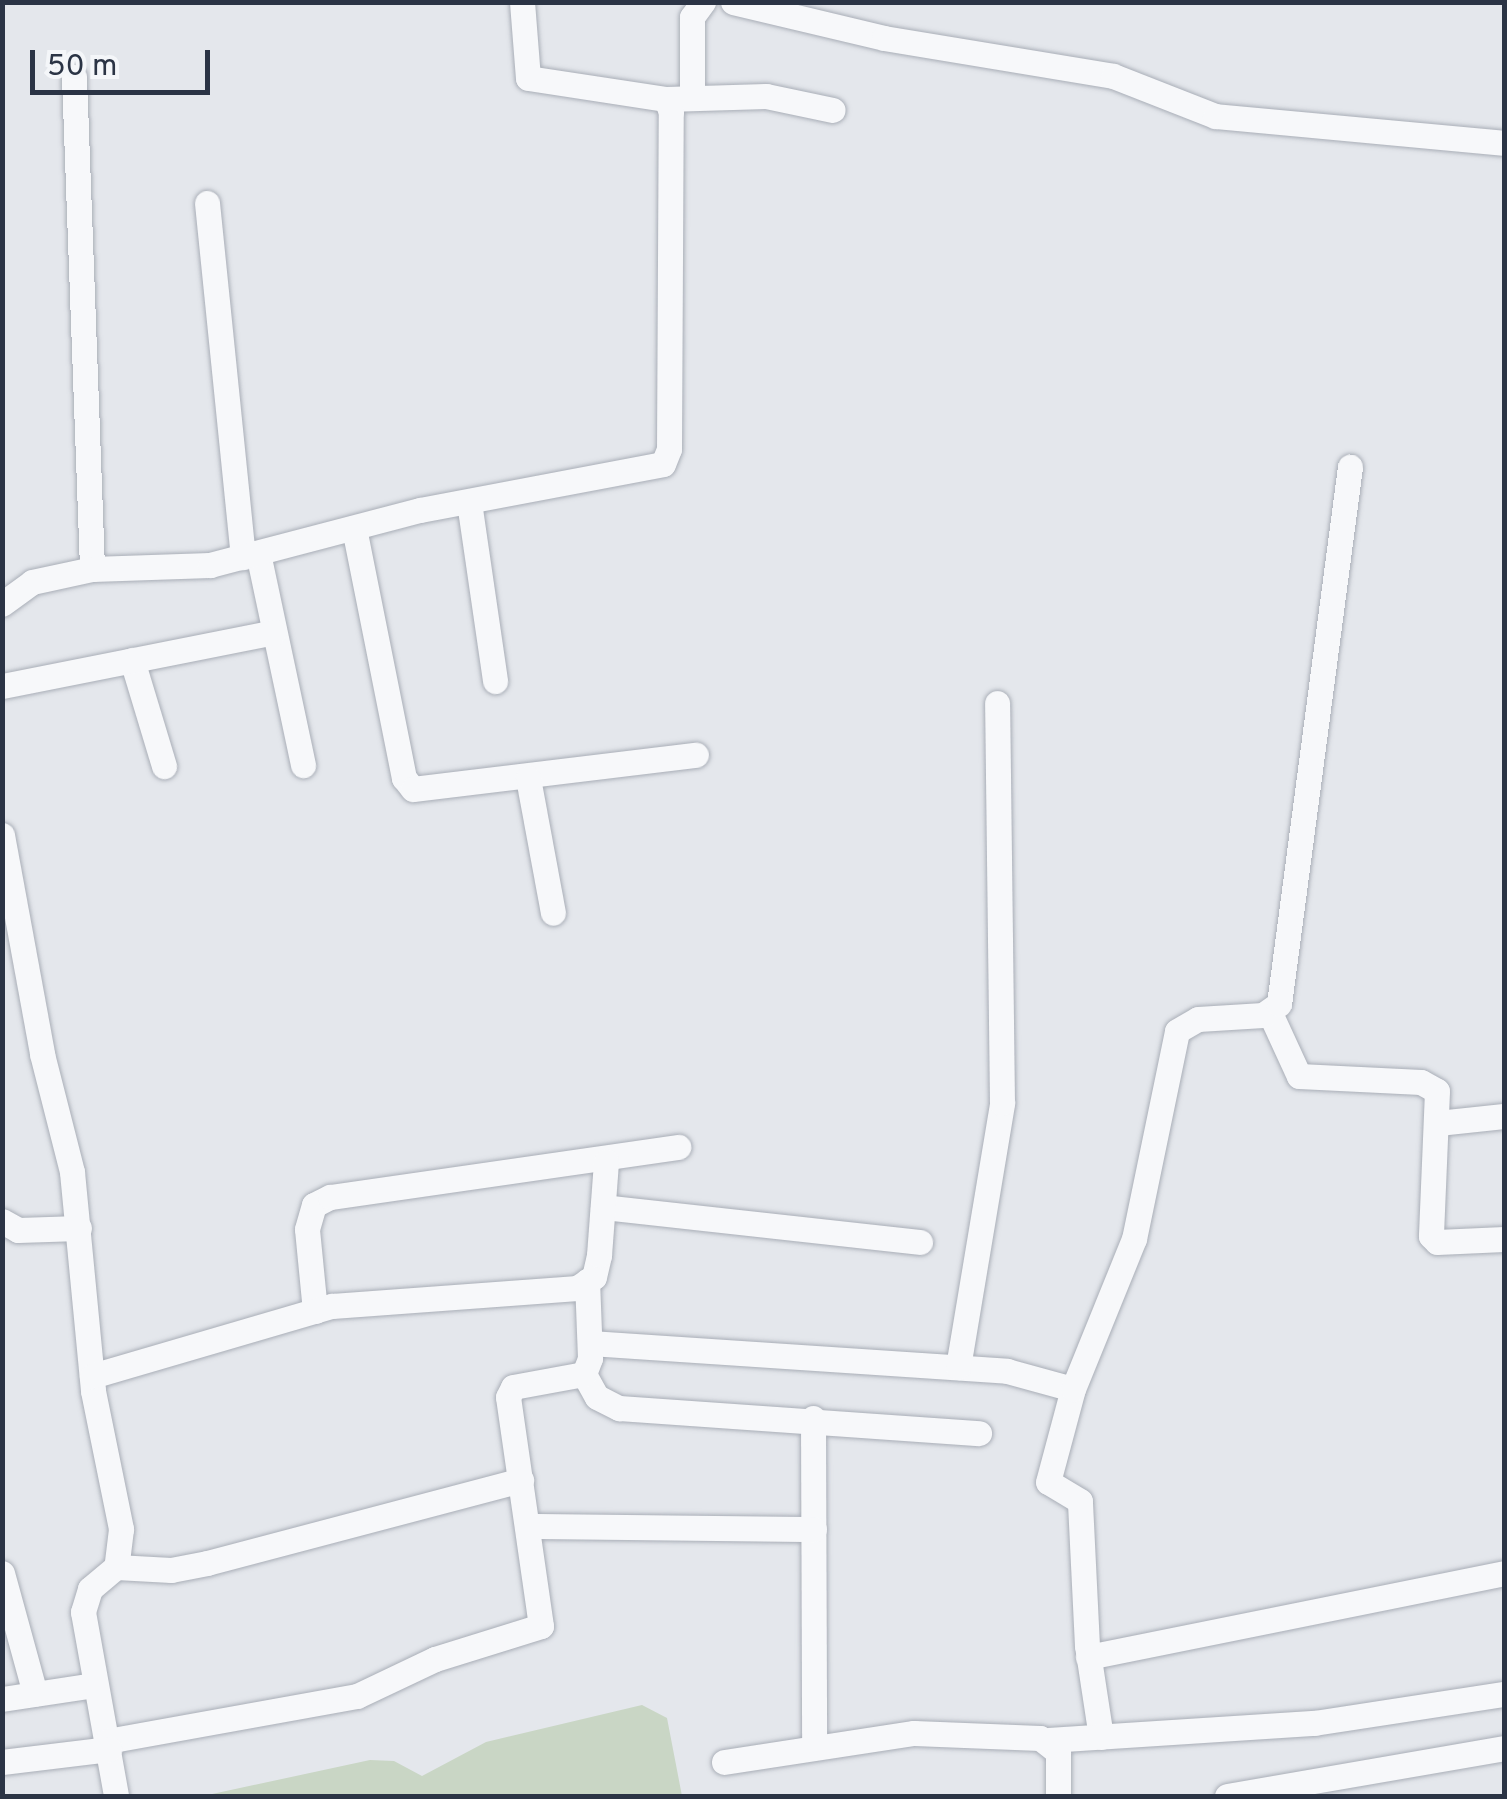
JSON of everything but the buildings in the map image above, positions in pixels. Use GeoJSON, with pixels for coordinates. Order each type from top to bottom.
{"type":"FeatureCollection","features":[{"type":"Feature","properties":{"kind":"street"},"geometry":{"type":"LineString","coordinates":[[522,2],[528,78],[666,99],[766,96],[833,110]]}},
{"type":"Feature","properties":{"kind":"street"},"geometry":{"type":"LineString","coordinates":[[692,96],[692,17],[703,2]]}},
{"type":"Feature","properties":{"kind":"street"},"geometry":{"type":"LineString","coordinates":[[733,2],[818,12],[1113,76],[1215,116],[1504,143]]}},
{"type":"Feature","properties":{"kind":"street"},"geometry":{"type":"LineString","coordinates":[[74,76],[92,569]]}},
{"type":"Feature","properties":{"kind":"street"},"geometry":{"type":"LineString","coordinates":[[2,604],[32,582],[92,569],[210,565],[469,502],[663,464],[669,448],[671,112],[666,99]]}},
{"type":"Feature","properties":{"kind":"street"},"geometry":{"type":"LineString","coordinates":[[207,202],[250,555],[274,632],[303,765]]}},
{"type":"Feature","properties":{"kind":"street"},"geometry":{"type":"LineString","coordinates":[[1100,1737],[1088,1658],[1080,1501],[1048,1482],[1073,1389],[1134,1238],[1178,1032],[1198,1019],[1270,1013],[1279,1004],[1350,467]]}},
{"type":"Feature","properties":{"kind":"street"},"geometry":{"type":"LineString","coordinates":[[469,502],[495,681]]}},
{"type":"Feature","properties":{"kind":"street"},"geometry":{"type":"LineString","coordinates":[[354,528],[404,778],[425,791],[696,755]]}},
{"type":"Feature","properties":{"kind":"street"},"geometry":{"type":"LineString","coordinates":[[2,686],[274,632]]}},
{"type":"Feature","properties":{"kind":"street"},"geometry":{"type":"LineString","coordinates":[[132,660],[164,766]]}},
{"type":"Feature","properties":{"kind":"street"},"geometry":{"type":"LineString","coordinates":[[958,1367],[1002,1103],[997,703]]}},
{"type":"Feature","properties":{"kind":"street"},"geometry":{"type":"LineString","coordinates":[[528,778],[553,913]]}},
{"type":"Feature","properties":{"kind":"street"},"geometry":{"type":"LineString","coordinates":[[2,835],[79,1228],[92,1376],[121,1529],[116,1567],[84,1599],[116,1796]]}},
{"type":"Feature","properties":{"kind":"street"},"geometry":{"type":"LineString","coordinates":[[1270,1013],[1299,1076],[1421,1082],[1436,1091],[1432,1236],[1437,1242],[1504,1239]]}},
{"type":"Feature","properties":{"kind":"street"},"geometry":{"type":"LineString","coordinates":[[1438,1123],[1504,1116]]}},
{"type":"Feature","properties":{"kind":"street"},"geometry":{"type":"LineString","coordinates":[[315,1311],[307,1228],[314,1206],[330,1197],[606,1161],[678,1146]]}},
{"type":"Feature","properties":{"kind":"street"},"geometry":{"type":"LineString","coordinates":[[606,1161],[599,1255],[588,1282],[590,1343],[584,1374],[597,1397],[619,1408],[813,1418],[979,1433]]}},
{"type":"Feature","properties":{"kind":"street"},"geometry":{"type":"LineString","coordinates":[[603,1207],[920,1242]]}},
{"type":"Feature","properties":{"kind":"street"},"geometry":{"type":"LineString","coordinates":[[2,1222],[18,1230],[79,1228]]}},
{"type":"Feature","properties":{"kind":"street"},"geometry":{"type":"LineString","coordinates":[[92,1376],[315,1311],[382,1300],[577,1288],[588,1282]]}},
{"type":"Feature","properties":{"kind":"street"},"geometry":{"type":"LineString","coordinates":[[590,1343],[1007,1371],[1073,1389]]}},
{"type":"Feature","properties":{"kind":"street"},"geometry":{"type":"LineString","coordinates":[[2,1762],[357,1696],[450,1653],[528,1634],[542,1617],[508,1396],[512,1387],[584,1374]]}},
{"type":"Feature","properties":{"kind":"street"},"geometry":{"type":"LineString","coordinates":[[813,1418],[814,1747]]}},
{"type":"Feature","properties":{"kind":"street"},"geometry":{"type":"LineString","coordinates":[[116,1567],[171,1570],[207,1564],[521,1480]]}},
{"type":"Feature","properties":{"kind":"street"},"geometry":{"type":"LineString","coordinates":[[528,1526],[814,1529]]}},
{"type":"Feature","properties":{"kind":"street"},"geometry":{"type":"LineString","coordinates":[[2,1573],[35,1694]]}},
{"type":"Feature","properties":{"kind":"street"},"geometry":{"type":"LineString","coordinates":[[1088,1658],[1504,1573]]}},
{"type":"Feature","properties":{"kind":"street"},"geometry":{"type":"LineString","coordinates":[[2,1699],[95,1685]]}},
{"type":"Feature","properties":{"kind":"street"},"geometry":{"type":"LineString","coordinates":[[724,1762],[914,1733],[1049,1740],[1314,1724],[1504,1694]]}},
{"type":"Feature","properties":{"kind":"street"},"geometry":{"type":"LineString","coordinates":[[1049,1740],[1058,1752],[1058,1796]]}},
{"type":"Feature","properties":{"kind":"street"},"geometry":{"type":"LineString","coordinates":[[1227,1796],[1504,1748]]}},
{"type":"Feature","properties":{"kind":"green space"},"geometry":{"type":"Polygon","coordinates":[[[642,1705],[667,1718],[682,1796],[203,1796],[370,1760],[394,1761],[422,1776],[486,1742],[642,1705]]]}}]}
